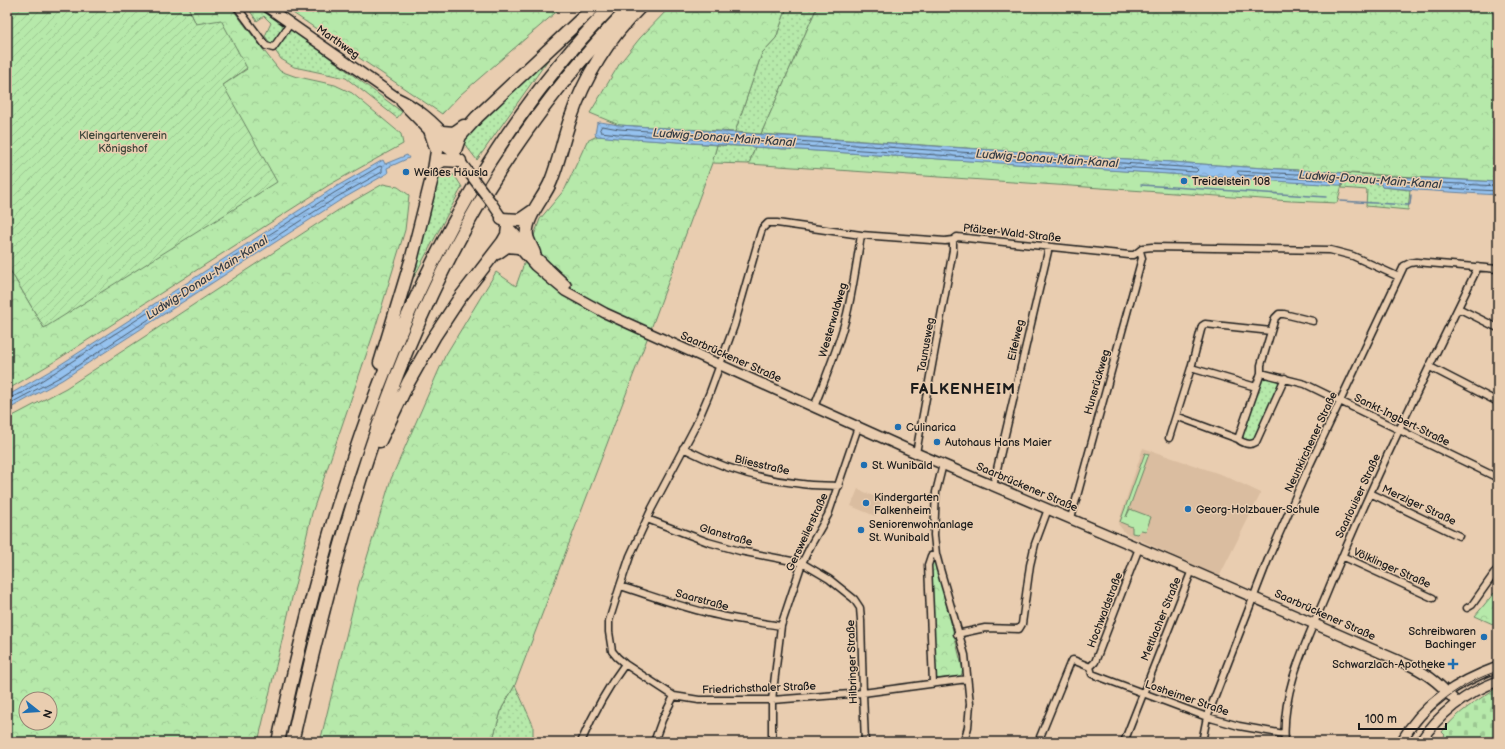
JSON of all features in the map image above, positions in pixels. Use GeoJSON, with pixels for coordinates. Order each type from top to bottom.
{"type":"FeatureCollection","features":[{"type":"Feature","properties":{"kind":"highway"},"geometry":{"type":"LineString","coordinates":[[434,170],[437,164],[443,160],[457,157],[460,136],[477,117],[594,7]]}},
{"type":"Feature","properties":{"kind":"highway"},"geometry":{"type":"LineString","coordinates":[[278,742],[308,615],[326,546],[346,480],[370,409],[392,352],[417,295],[438,250],[476,183],[511,128],[539,90],[576,45],[611,7]]}},
{"type":"Feature","properties":{"kind":"highway"},"geometry":{"type":"LineString","coordinates":[[292,742],[327,594],[362,474],[386,406],[414,335],[442,275],[476,210],[509,156],[556,90],[596,42],[630,7]]}},
{"type":"Feature","properties":{"kind":"highway"},"geometry":{"type":"LineString","coordinates":[[534,253],[527,238],[526,232],[528,223],[551,181],[571,116],[590,71],[614,35],[640,7]]}},
{"type":"Feature","properties":{"kind":"highway"},"geometry":{"type":"LineString","coordinates":[[370,409],[376,373],[411,261],[434,170],[437,151],[434,129],[452,134],[477,117]]}},
{"type":"Feature","properties":{"kind":"highway"},"geometry":{"type":"LineString","coordinates":[[362,474],[424,354],[459,299],[505,239],[505,223],[520,220],[535,209]]}},
{"type":"Feature","properties":{"kind":"highway"},"geometry":{"type":"LineString","coordinates":[[493,256],[507,246],[518,247]]}},
{"type":"Feature","properties":{"kind":"main road","name":"Marthweg"},"geometry":{"type":"LineString","coordinates":[[267,7],[396,97],[409,103],[434,129],[444,146],[457,157],[505,223]]}},
{"type":"Feature","properties":{"kind":"main road","name":"Saarbrückener Straße"},"geometry":{"type":"LineString","coordinates":[[505,223],[512,240],[532,263],[550,280],[565,291],[612,316],[916,453],[1192,570],[1415,668],[1434,678],[1457,703]]}},
{"type":"Feature","properties":{"kind":"main road","name":"Saarbrückener Straße"},"geometry":{"type":"LineString","coordinates":[[505,223],[553,273],[582,300]]}},
{"type":"Feature","properties":{"kind":"main road"},"geometry":{"type":"LineString","coordinates":[[1401,742],[1420,715],[1447,691],[1468,679],[1498,667]]}},
{"type":"Feature","properties":{"kind":"main road"},"geometry":{"type":"LineString","coordinates":[[1420,742],[1436,722],[1457,703],[1476,691],[1498,681]]}},
{"type":"Feature","properties":{"kind":"street"},"geometry":{"type":"LineString","coordinates":[[237,7],[266,46],[273,48],[290,24]]}},
{"type":"Feature","properties":{"kind":"street","name":"Pfälzer-Wald-Straße"},"geometry":{"type":"LineString","coordinates":[[720,365],[734,326],[756,246],[762,229],[768,223],[777,222],[861,235],[945,241],[953,240],[957,237],[1129,255],[1134,255],[1143,248],[1152,246],[1330,250],[1353,256],[1398,277]]}},
{"type":"Feature","properties":{"kind":"street","name":"Westerwaldweg"},"geometry":{"type":"LineString","coordinates":[[814,407],[831,362],[846,315],[854,282],[861,235]]}},
{"type":"Feature","properties":{"kind":"street","name":"Taunusweg"},"geometry":{"type":"LineString","coordinates":[[916,453],[953,250],[953,240]]}},
{"type":"Feature","properties":{"kind":"street","name":"Eifelweg"},"geometry":{"type":"LineString","coordinates":[[993,486],[1049,247]]}},
{"type":"Feature","properties":{"kind":"street","name":"Hunsrückweg"},"geometry":{"type":"LineString","coordinates":[[1070,518],[1142,258],[1140,251]]}},
{"type":"Feature","properties":{"kind":"street","name":"Neunkirchener Straße"},"geometry":{"type":"LineString","coordinates":[[1202,742],[1207,718],[1253,597],[1306,473],[1404,266],[1410,263],[1498,269]]}},
{"type":"Feature","properties":{"kind":"street","name":"Saarlouiser Straße"},"geometry":{"type":"LineString","coordinates":[[1285,742],[1284,734],[1286,713],[1291,686],[1342,556],[1370,493],[1478,267]]}},
{"type":"Feature","properties":{"kind":"street"},"geometry":{"type":"LineString","coordinates":[[1458,308],[1498,328]]}},
{"type":"Feature","properties":{"kind":"street"},"geometry":{"type":"LineString","coordinates":[[1238,439],[1262,373],[1261,365],[1275,318],[1279,314],[1313,321]]}},
{"type":"Feature","properties":{"kind":"street"},"geometry":{"type":"LineString","coordinates":[[1169,438],[1191,368],[1202,326],[1205,324],[1271,332]]}},
{"type":"Feature","properties":{"kind":"street","name":"Friedrichsthaler Straße"},"geometry":{"type":"LineString","coordinates":[[720,365],[704,407],[664,484],[630,556],[611,614],[609,632],[612,651],[625,664],[674,696],[699,700],[772,700],[862,692],[967,679]]}},
{"type":"Feature","properties":{"kind":"street"},"geometry":{"type":"LineString","coordinates":[[1430,367],[1498,402]]}},
{"type":"Feature","properties":{"kind":"street"},"geometry":{"type":"LineString","coordinates":[[1191,368],[1256,387]]}},
{"type":"Feature","properties":{"kind":"street","name":"Sankt-Ingbert-Straße"},"geometry":{"type":"LineString","coordinates":[[1262,373],[1305,384],[1498,478]]}},
{"type":"Feature","properties":{"kind":"street"},"geometry":{"type":"LineString","coordinates":[[1176,416],[1249,444],[1256,442],[1285,378]]}},
{"type":"Feature","properties":{"kind":"street","name":"Gersweilerstraße"},"geometry":{"type":"LineString","coordinates":[[772,742],[772,700],[781,626],[802,563],[828,515],[858,427]]}},
{"type":"Feature","properties":{"kind":"street","name":"Bliesstraße"},"geometry":{"type":"LineString","coordinates":[[684,448],[709,461],[768,479],[802,484],[839,486]]}},
{"type":"Feature","properties":{"kind":"street"},"geometry":{"type":"LineString","coordinates":[[943,464],[934,505],[934,529],[936,554],[965,655],[970,704],[968,727],[964,742]]}},
{"type":"Feature","properties":{"kind":"street","name":"Merziger Straße"},"geometry":{"type":"LineString","coordinates":[[1370,493],[1459,536]]}},
{"type":"Feature","properties":{"kind":"street"},"geometry":{"type":"LineString","coordinates":[[958,634],[985,628],[1019,629],[1022,624],[1030,565],[1035,544],[1048,509]]}},
{"type":"Feature","properties":{"kind":"street","name":"Glanstraße"},"geometry":{"type":"LineString","coordinates":[[647,519],[679,532],[721,546],[802,563]]}},
{"type":"Feature","properties":{"kind":"street","name":"Hochwaldstraße"},"geometry":{"type":"LineString","coordinates":[[1090,667],[1096,662],[1139,548]]}},
{"type":"Feature","properties":{"kind":"street"},"geometry":{"type":"LineString","coordinates":[[933,683],[928,565],[932,556],[936,554]]}},
{"type":"Feature","properties":{"kind":"street","name":"Völklinger Straße"},"geometry":{"type":"LineString","coordinates":[[1342,556],[1433,598]]}},
{"type":"Feature","properties":{"kind":"street","name":"Hilbringer Straße"},"geometry":{"type":"LineString","coordinates":[[802,563],[829,579],[854,599],[860,608],[862,620],[862,692],[865,742]]}},
{"type":"Feature","properties":{"kind":"street","name":"Mettlacher Straße"},"geometry":{"type":"LineString","coordinates":[[1124,742],[1192,570]]}},
{"type":"Feature","properties":{"kind":"street"},"geometry":{"type":"LineString","coordinates":[[1467,608],[1472,605],[1498,570]]}},
{"type":"Feature","properties":{"kind":"street","name":"Saarstraße"},"geometry":{"type":"LineString","coordinates":[[620,586],[673,604],[707,613],[781,626]]}},
{"type":"Feature","properties":{"kind":"street"},"geometry":{"type":"LineString","coordinates":[[1038,742],[1071,661],[1073,660],[1090,667]]}},
{"type":"Feature","properties":{"kind":"street"},"geometry":{"type":"LineString","coordinates":[[581,742],[601,699],[611,682],[625,664]]}},
{"type":"Feature","properties":{"kind":"street","name":"Losheimer Straße"},"geometry":{"type":"LineString","coordinates":[[1090,667],[1092,674],[1207,718],[1284,734]]}},
{"type":"Feature","properties":{"kind":"street"},"geometry":{"type":"LineString","coordinates":[[654,742],[662,720],[674,696]]}},
{"type":"Feature","properties":{"kind":"shaded area","name":"Georg-Holzbauer-Schule"},"geometry":{"type":"Polygon","coordinates":[[[1143,448],[1223,475],[1261,493],[1219,577],[1125,533],[1118,524],[1143,448]]]}},
{"type":"Feature","properties":{"kind":"shaded area","name":"Kindergarten Falkenheim"},"geometry":{"type":"Polygon","coordinates":[[[858,489],[882,500],[875,516],[851,506],[858,489]]]}},
{"type":"Feature","properties":{"kind":"green space","name":"Kleingartenverein Königshof"},"geometry":{"type":"Polygon","coordinates":[[[7,7],[188,7],[196,24],[221,20],[247,68],[223,85],[277,182],[44,328],[7,265],[7,7]]]}},
{"type":"Feature","properties":{"kind":"green space"},"geometry":{"type":"Polygon","coordinates":[[[188,7],[231,7],[280,71],[294,76],[335,85],[352,93],[401,134],[403,144],[329,185],[52,363],[7,390],[7,265],[44,328],[223,85],[247,69],[196,24],[188,7]]]}},
{"type":"Feature","properties":{"kind":"green space"},"geometry":{"type":"Polygon","coordinates":[[[247,7],[262,7],[402,112],[397,118],[346,78],[294,67],[281,59],[265,36],[271,23],[264,16],[257,21],[247,7]]]}},
{"type":"Feature","properties":{"kind":"green space"},"geometry":{"type":"Polygon","coordinates":[[[284,7],[562,7],[460,95],[442,114],[284,7]]]}},
{"type":"Feature","properties":{"kind":"green space"},"geometry":{"type":"Polygon","coordinates":[[[670,7],[787,7],[776,38],[762,53],[735,132],[619,125],[590,113],[620,63],[640,38],[670,7]]]}},
{"type":"Feature","properties":{"kind":"green space"},"geometry":{"type":"Polygon","coordinates":[[[787,7],[817,7],[761,134],[735,132],[762,53],[776,38],[787,7]]]}},
{"type":"Feature","properties":{"kind":"green space"},"geometry":{"type":"Polygon","coordinates":[[[817,7],[1498,7],[1498,182],[1216,165],[761,134],[817,7]]]}},
{"type":"Feature","properties":{"kind":"green space"},"geometry":{"type":"Polygon","coordinates":[[[555,50],[477,160],[463,142],[478,123],[555,50]]]}},
{"type":"Feature","properties":{"kind":"green space"},"geometry":{"type":"Polygon","coordinates":[[[597,136],[717,145],[712,163],[652,326],[515,685],[502,708],[492,742],[320,742],[358,587],[391,479],[445,356],[496,272],[516,286],[540,219],[565,189],[587,141],[597,136]]]}},
{"type":"Feature","properties":{"kind":"green space"},"geometry":{"type":"Polygon","coordinates":[[[717,145],[755,147],[749,164],[712,163],[717,145]]]}},
{"type":"Feature","properties":{"kind":"green space"},"geometry":{"type":"Polygon","coordinates":[[[755,147],[1342,185],[1337,203],[1291,201],[749,164],[755,147]]]}},
{"type":"Feature","properties":{"kind":"green space"},"geometry":{"type":"Polygon","coordinates":[[[445,170],[455,176],[462,187],[414,277],[437,174],[445,170]]]}},
{"type":"Feature","properties":{"kind":"green space"},"geometry":{"type":"Polygon","coordinates":[[[1342,173],[1422,178],[1404,177],[1381,179],[1343,177],[1342,173]]]}},
{"type":"Feature","properties":{"kind":"green space"},"geometry":{"type":"Polygon","coordinates":[[[1343,181],[1381,184],[1382,187],[1410,190],[1408,210],[1366,206],[1367,190],[1342,188],[1343,181]]]}},
{"type":"Feature","properties":{"kind":"green space"},"geometry":{"type":"Polygon","coordinates":[[[383,184],[398,187],[409,195],[405,230],[374,332],[312,513],[258,742],[7,742],[7,419],[66,388],[343,207],[383,184]]]}},
{"type":"Feature","properties":{"kind":"green space"},"geometry":{"type":"Polygon","coordinates":[[[1268,377],[1280,380],[1280,382],[1254,440],[1251,441],[1244,439],[1242,434],[1262,380],[1268,377]]]}},
{"type":"Feature","properties":{"kind":"green space"},"geometry":{"type":"Polygon","coordinates":[[[1145,453],[1149,454],[1126,517],[1130,509],[1151,517],[1146,531],[1141,530],[1137,534],[1132,533],[1132,527],[1120,522],[1145,453]]]}},
{"type":"Feature","properties":{"kind":"green space"},"geometry":{"type":"Polygon","coordinates":[[[932,558],[935,560],[963,670],[961,676],[935,679],[930,561],[932,558]]]}},
{"type":"Feature","properties":{"kind":"green space"},"geometry":{"type":"Polygon","coordinates":[[[1494,593],[1498,595],[1498,625],[1475,616],[1494,593]]]}},
{"type":"Feature","properties":{"kind":"green space"},"geometry":{"type":"Polygon","coordinates":[[[515,685],[533,725],[533,742],[492,742],[502,708],[515,685]]]}},
{"type":"Feature","properties":{"kind":"green space"},"geometry":{"type":"Polygon","coordinates":[[[1498,687],[1498,742],[1439,742],[1445,735],[1442,732],[1454,718],[1498,687]]]}},
{"type":"Feature","properties":{"kind":"water","name":"Ludwig-Donau-Main-Kanal"},"geometry":{"type":"Polygon","coordinates":[[[600,122],[619,125],[1342,173],[1343,177],[1381,179],[1382,177],[1422,178],[1498,182],[1498,195],[1382,187],[1381,184],[1345,181],[1342,182],[1342,185],[1337,185],[617,138],[597,136],[595,134],[597,123],[600,122]]]}},
{"type":"Feature","properties":{"kind":"water","name":"Ludwig-Donau-Main-Kanal"},"geometry":{"type":"Polygon","coordinates":[[[407,155],[409,158],[387,168],[388,173],[339,201],[62,380],[7,410],[7,396],[55,368],[332,189],[383,160],[385,164],[407,155]]]}},
{"type":"Feature","properties":{"kind":"waterway"},"geometry":{"type":"LineString","coordinates":[[1141,185],[1326,197]]}},
{"type":"Feature","properties":{"kind":"waterway","name":"Ludwig-Donau-Main-Kanal"},"geometry":{"type":"LineString","coordinates":[[1340,201],[1409,205],[1411,195]]}},
{"type":"Feature","properties":{"kind":"tram line"},"geometry":{"type":"LineString","coordinates":[[1407,742],[1425,718],[1446,698],[1470,683],[1498,671]]}},
{"type":"Feature","properties":{"kind":"place","name":"Weißes Häusla"},"geometry":{"type":"Point","coordinates":[406,172]}},
{"type":"Feature","properties":{"kind":"place","name":"Treidelstein 108"},"geometry":{"type":"Point","coordinates":[1184,181]}},
{"type":"Feature","properties":{"kind":"place","name":"Culinarica"},"geometry":{"type":"Point","coordinates":[898,427]}},
{"type":"Feature","properties":{"kind":"place","name":"Autohaus Hans Maier"},"geometry":{"type":"Point","coordinates":[937,442]}},
{"type":"Feature","properties":{"kind":"place","name":"St. Wunibald"},"geometry":{"type":"Point","coordinates":[864,465]}},
{"type":"Feature","properties":{"kind":"place","name":"Kindergarten Falkenheim"},"geometry":{"type":"Point","coordinates":[866,503]}},
{"type":"Feature","properties":{"kind":"place","name":"Georg-Holzbauer-Schule"},"geometry":{"type":"Point","coordinates":[1188,509]}},
{"type":"Feature","properties":{"kind":"place","name":"Seniorenwohnanlage St. Wunibald"},"geometry":{"type":"Point","coordinates":[861,530]}},
{"type":"Feature","properties":{"kind":"place","name":"Schreibwaren Bachinger"},"geometry":{"type":"Point","coordinates":[1484,637]}},
{"type":"Feature","properties":{"kind":"place","name":"Schwarzlach-Apotheke"},"geometry":{"type":"Point","coordinates":[1453,664]}},
{"type":"Feature","properties":{"kind":"district","name":"FALKENHEIM"},"geometry":{"type":"Point","coordinates":[963,389]}}]}
